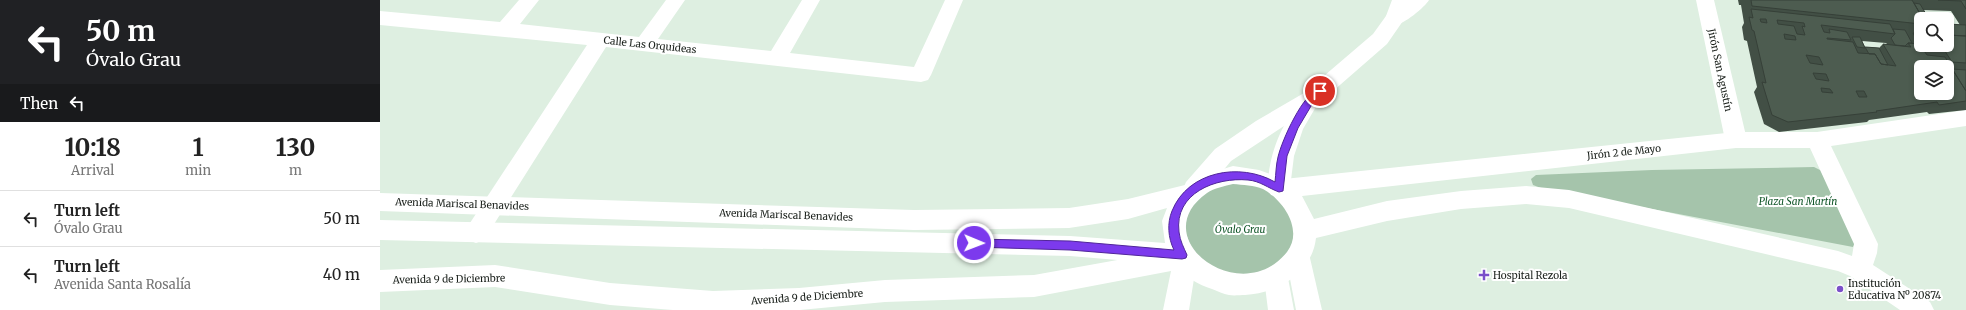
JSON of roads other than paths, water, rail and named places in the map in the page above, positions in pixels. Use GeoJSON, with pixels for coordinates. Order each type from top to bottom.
{"type":"FeatureCollection","features":[{"type":"Feature","properties":{"kind":"main road"},"geometry":{"type":"LineString","coordinates":[[505,29],[530,0]]}},
{"type":"Feature","properties":{"kind":"main road"},"geometry":{"type":"LineString","coordinates":[[644,44],[676,0]]}},
{"type":"Feature","properties":{"kind":"main road"},"geometry":{"type":"LineString","coordinates":[[777,59],[811,0]]}},
{"type":"Feature","properties":{"kind":"main road","name":"Calle Las Orquideas"},"geometry":{"type":"LineString","coordinates":[[380,18],[601,39],[921,75],[954,0]]}},
{"type":"Feature","properties":{"kind":"main road"},"geometry":{"type":"LineString","coordinates":[[1191,191],[1201,183],[1234,175],[1250,176],[1267,181],[1280,189],[1294,201],[1302,215],[1305,231],[1304,245],[1298,258],[1288,269],[1276,278],[1258,284],[1238,285],[1217,281],[1200,273],[1184,258],[1177,246],[1174,232],[1174,218],[1180,204],[1191,191],[1223,155],[1264,127],[1311,99],[1380,39],[1398,9],[1420,0]]}},
{"type":"Feature","properties":{"kind":"main road","name":"Jirón San Agustín"},"geometry":{"type":"LineString","coordinates":[[1705,0],[1736,140]]}},
{"type":"Feature","properties":{"kind":"main road"},"geometry":{"type":"LineString","coordinates":[[476,233],[601,39]]}},
{"type":"Feature","properties":{"kind":"main road"},"geometry":{"type":"LineString","coordinates":[[1280,189],[1283,156],[1294,128],[1311,99]]}},
{"type":"Feature","properties":{"kind":"main road","name":"Jirón 2 de Mayo"},"geometry":{"type":"LineString","coordinates":[[1280,189],[1736,140],[1817,140],[1966,118]]}},
{"type":"Feature","properties":{"kind":"main road"},"geometry":{"type":"LineString","coordinates":[[1817,140],[1866,244],[1866,251],[1863,261],[1858,268]]}},
{"type":"Feature","properties":{"kind":"main road","name":"Avenida Mariscal Benavides"},"geometry":{"type":"LineString","coordinates":[[380,202],[914,220],[1069,218],[1128,209],[1191,191]]}},
{"type":"Feature","properties":{"kind":"main road"},"geometry":{"type":"LineString","coordinates":[[1305,231],[1387,211],[1461,200],[1526,195],[1569,199],[1800,252],[1858,268],[1921,310]]}},
{"type":"Feature","properties":{"kind":"main road"},"geometry":{"type":"LineString","coordinates":[[380,230],[1070,246],[1184,258]]}},
{"type":"Feature","properties":{"kind":"main road"},"geometry":{"type":"LineString","coordinates":[[1176,310],[1184,258]]}},
{"type":"Feature","properties":{"kind":"main road","name":"Avenida 9 de Diciembre"},"geometry":{"type":"LineString","coordinates":[[380,281],[495,276],[610,294],[713,302],[799,299],[885,291],[1034,286],[1184,258]]}},
{"type":"Feature","properties":{"kind":"main road"},"geometry":{"type":"LineString","coordinates":[[1298,258],[1309,310]]}},
{"type":"Feature","properties":{"kind":"main road"},"geometry":{"type":"LineString","coordinates":[[1276,278],[1281,310]]}},
{"type":"Feature","properties":{"kind":"place","name":"Hospital Rezola"},"geometry":{"type":"Point","coordinates":[1484,275]}},
{"type":"Feature","properties":{"kind":"place","name":"Institución Educativa Nº 20874"},"geometry":{"type":"Point","coordinates":[1840,289]}},
{"type":"Feature","properties":{"kind":"park label","name":"Plaza San Martín"},"geometry":{"type":"Point","coordinates":[1798,201]}},
{"type":"Feature","properties":{"kind":"park label","name":"Óvalo Grau"},"geometry":{"type":"Point","coordinates":[1240,229]}}]}
